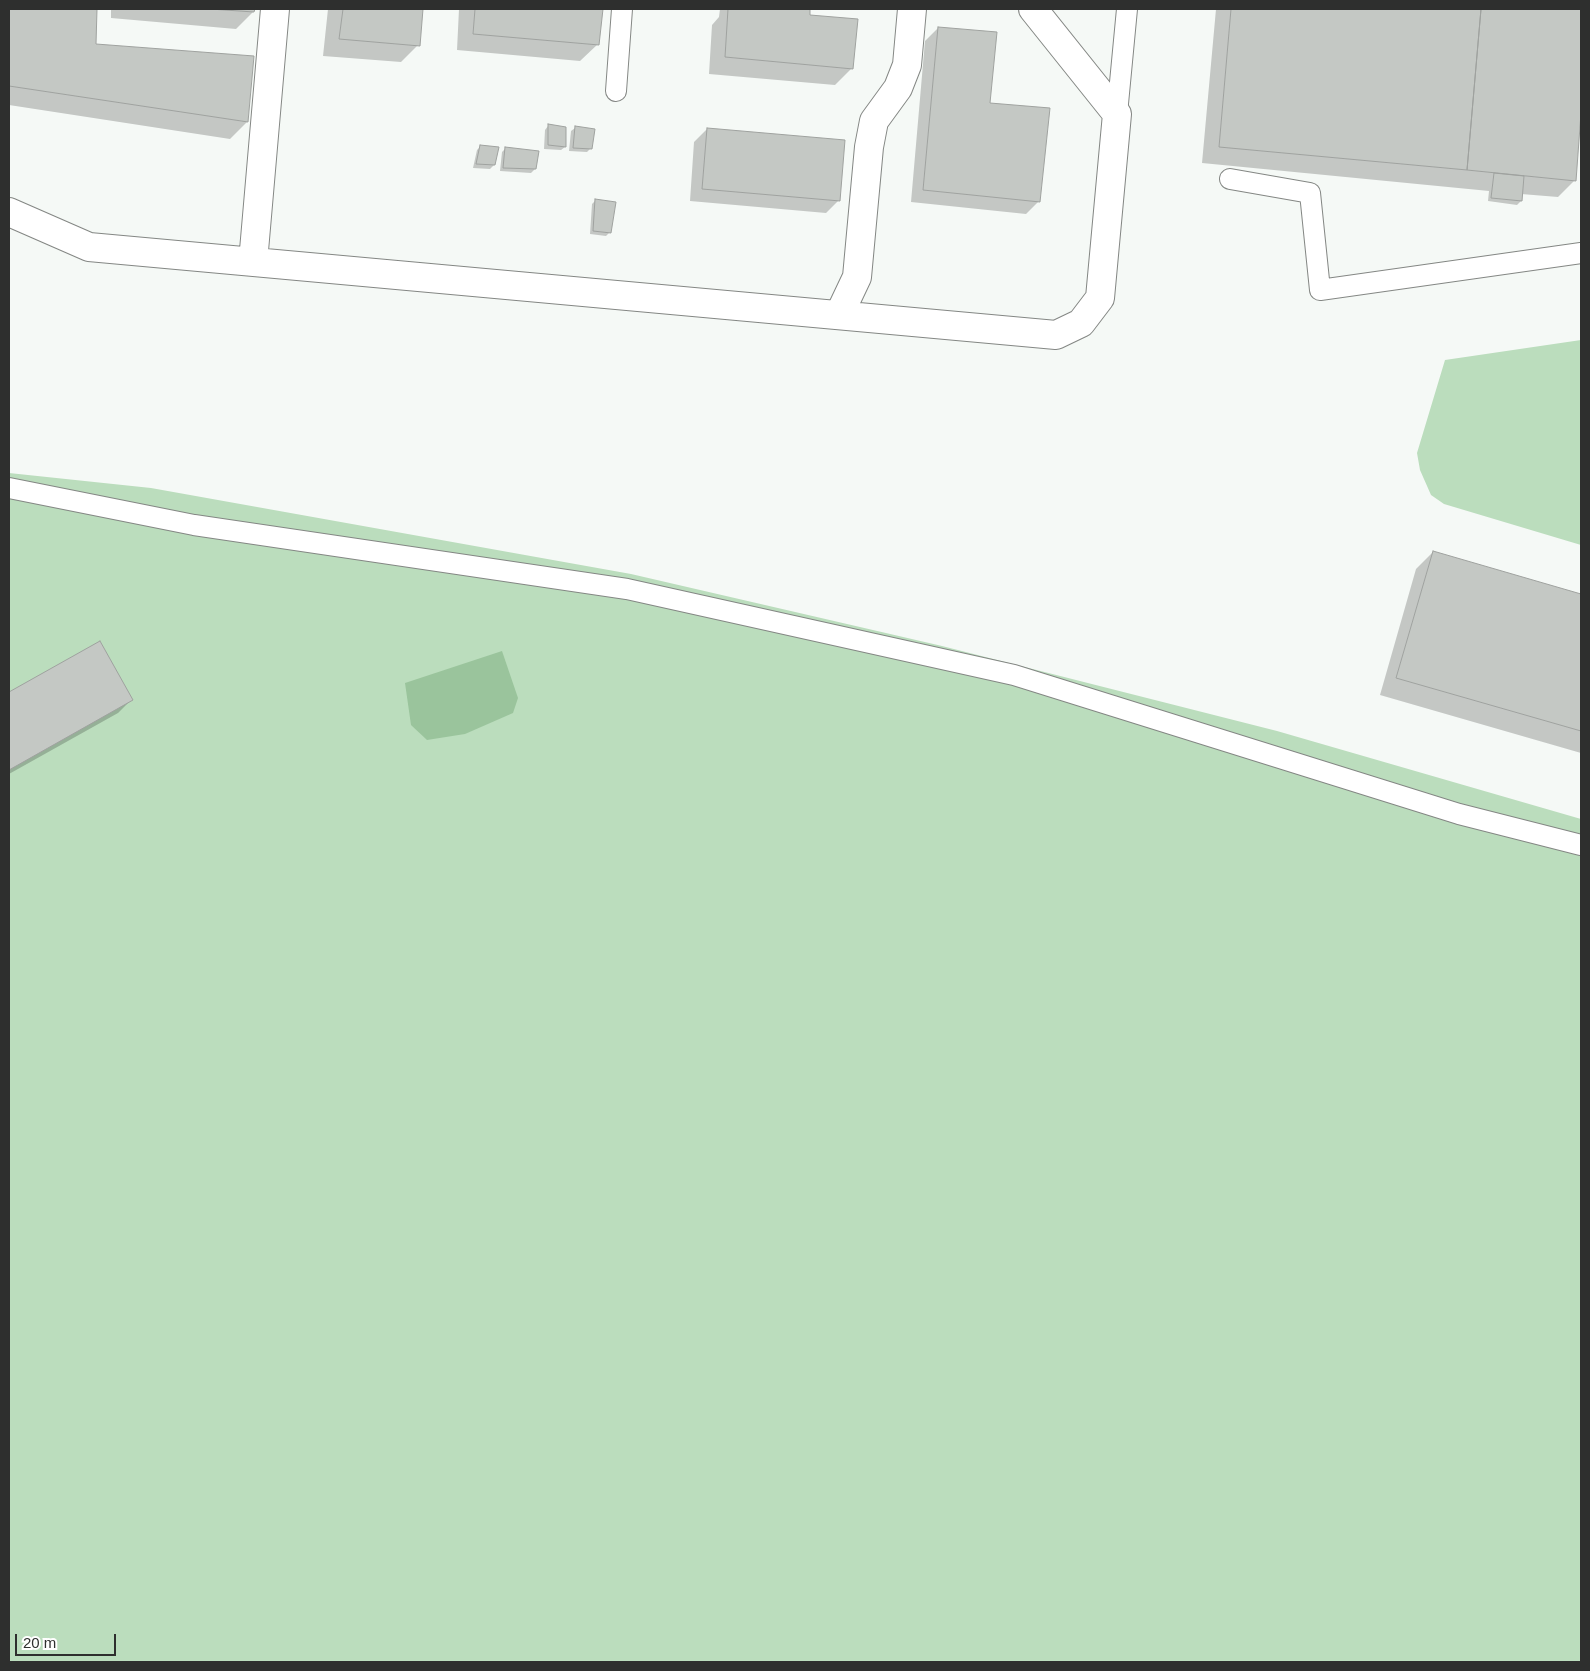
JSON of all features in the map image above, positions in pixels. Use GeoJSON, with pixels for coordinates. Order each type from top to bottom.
{"type":"FeatureCollection","features":[{"type":"Feature","properties":{"kind":"street"},"geometry":{"type":"LineString","coordinates":[[253,262],[275,9]]}},
{"type":"Feature","properties":{"kind":"street"},"geometry":{"type":"LineString","coordinates":[[840,315],[857,277],[869,147],[874,121],[898,88],[907,65],[912,9]]}},
{"type":"Feature","properties":{"kind":"street"},"geometry":{"type":"LineString","coordinates":[[9,212],[89,247],[1056,335],[1081,323],[1100,298],[1117,114],[1033,9]]}},
{"type":"Feature","properties":{"kind":"lane"},"geometry":{"type":"LineString","coordinates":[[616,91],[622,9]]}},
{"type":"Feature","properties":{"kind":"lane"},"geometry":{"type":"LineString","coordinates":[[1117,114],[1127,9]]}},
{"type":"Feature","properties":{"kind":"lane"},"geometry":{"type":"LineString","coordinates":[[1230,179],[1310,193],[1320,290],[1581,253]]}},
{"type":"Feature","properties":{"kind":"lane"},"geometry":{"type":"LineString","coordinates":[[9,488],[194,525],[627,589],[1014,675],[1459,814],[1581,845]]}},
{"type":"Feature","properties":{"kind":"shaded area"},"geometry":{"type":"Polygon","coordinates":[[[1581,340],[1581,545],[1444,504],[1431,495],[1420,470],[1417,453],[1445,360],[1581,340]]]}},
{"type":"Feature","properties":{"kind":"shaded area"},"geometry":{"type":"Polygon","coordinates":[[[9,473],[151,488],[631,574],[942,646],[1277,731],[1581,819],[1581,1662],[9,1662],[9,473]]]}},
{"type":"Feature","properties":{"kind":"shaded area"},"geometry":{"type":"Polygon","coordinates":[[[502,651],[518,698],[513,713],[465,734],[427,740],[411,725],[405,683],[502,651]]]}},
{"type":"Feature","properties":{"kind":"building"},"geometry":{"type":"Polygon","coordinates":[[[9,9],[97,9],[96,44],[254,56],[248,122],[9,86],[9,9]]]}},
{"type":"Feature","properties":{"kind":"building"},"geometry":{"type":"Polygon","coordinates":[[[210,9],[255,9],[254,12],[210,9]]]}},
{"type":"Feature","properties":{"kind":"building"},"geometry":{"type":"Polygon","coordinates":[[[343,9],[423,9],[420,46],[339,39],[343,9]]]}},
{"type":"Feature","properties":{"kind":"building"},"geometry":{"type":"Polygon","coordinates":[[[475,9],[603,9],[599,45],[473,34],[475,9]]]}},
{"type":"Feature","properties":{"kind":"building"},"geometry":{"type":"Polygon","coordinates":[[[728,9],[810,9],[810,15],[858,19],[853,69],[725,57],[728,9]]]}},
{"type":"Feature","properties":{"kind":"building"},"geometry":{"type":"Polygon","coordinates":[[[1231,9],[1481,9],[1467,170],[1219,147],[1231,9]]]}},
{"type":"Feature","properties":{"kind":"building"},"geometry":{"type":"Polygon","coordinates":[[[1481,9],[1581,9],[1581,113],[1576,181],[1467,170],[1481,9]]]}},
{"type":"Feature","properties":{"kind":"building"},"geometry":{"type":"Polygon","coordinates":[[[938,27],[997,32],[990,103],[1050,108],[1040,202],[923,190],[938,27]]]}},
{"type":"Feature","properties":{"kind":"building"},"geometry":{"type":"Polygon","coordinates":[[[548,124],[566,127],[566,147],[548,145],[548,124]]]}},
{"type":"Feature","properties":{"kind":"building"},"geometry":{"type":"Polygon","coordinates":[[[575,126],[595,129],[592,149],[573,148],[575,126]]]}},
{"type":"Feature","properties":{"kind":"building"},"geometry":{"type":"Polygon","coordinates":[[[707,128],[845,140],[840,201],[702,189],[707,128]]]}},
{"type":"Feature","properties":{"kind":"building"},"geometry":{"type":"Polygon","coordinates":[[[480,145],[499,147],[495,165],[476,164],[480,145]]]}},
{"type":"Feature","properties":{"kind":"building"},"geometry":{"type":"Polygon","coordinates":[[[505,147],[539,151],[536,169],[503,168],[505,147]]]}},
{"type":"Feature","properties":{"kind":"building"},"geometry":{"type":"Polygon","coordinates":[[[1494,173],[1524,176],[1522,201],[1491,198],[1494,173]]]}},
{"type":"Feature","properties":{"kind":"building"},"geometry":{"type":"Polygon","coordinates":[[[595,199],[616,202],[611,233],[593,231],[595,199]]]}},
{"type":"Feature","properties":{"kind":"building"},"geometry":{"type":"Polygon","coordinates":[[[1433,551],[1581,594],[1581,731],[1396,678],[1433,551]]]}},
{"type":"Feature","properties":{"kind":"building"},"geometry":{"type":"Polygon","coordinates":[[[100,641],[133,700],[9,770],[9,692],[100,641]]]}}]}
